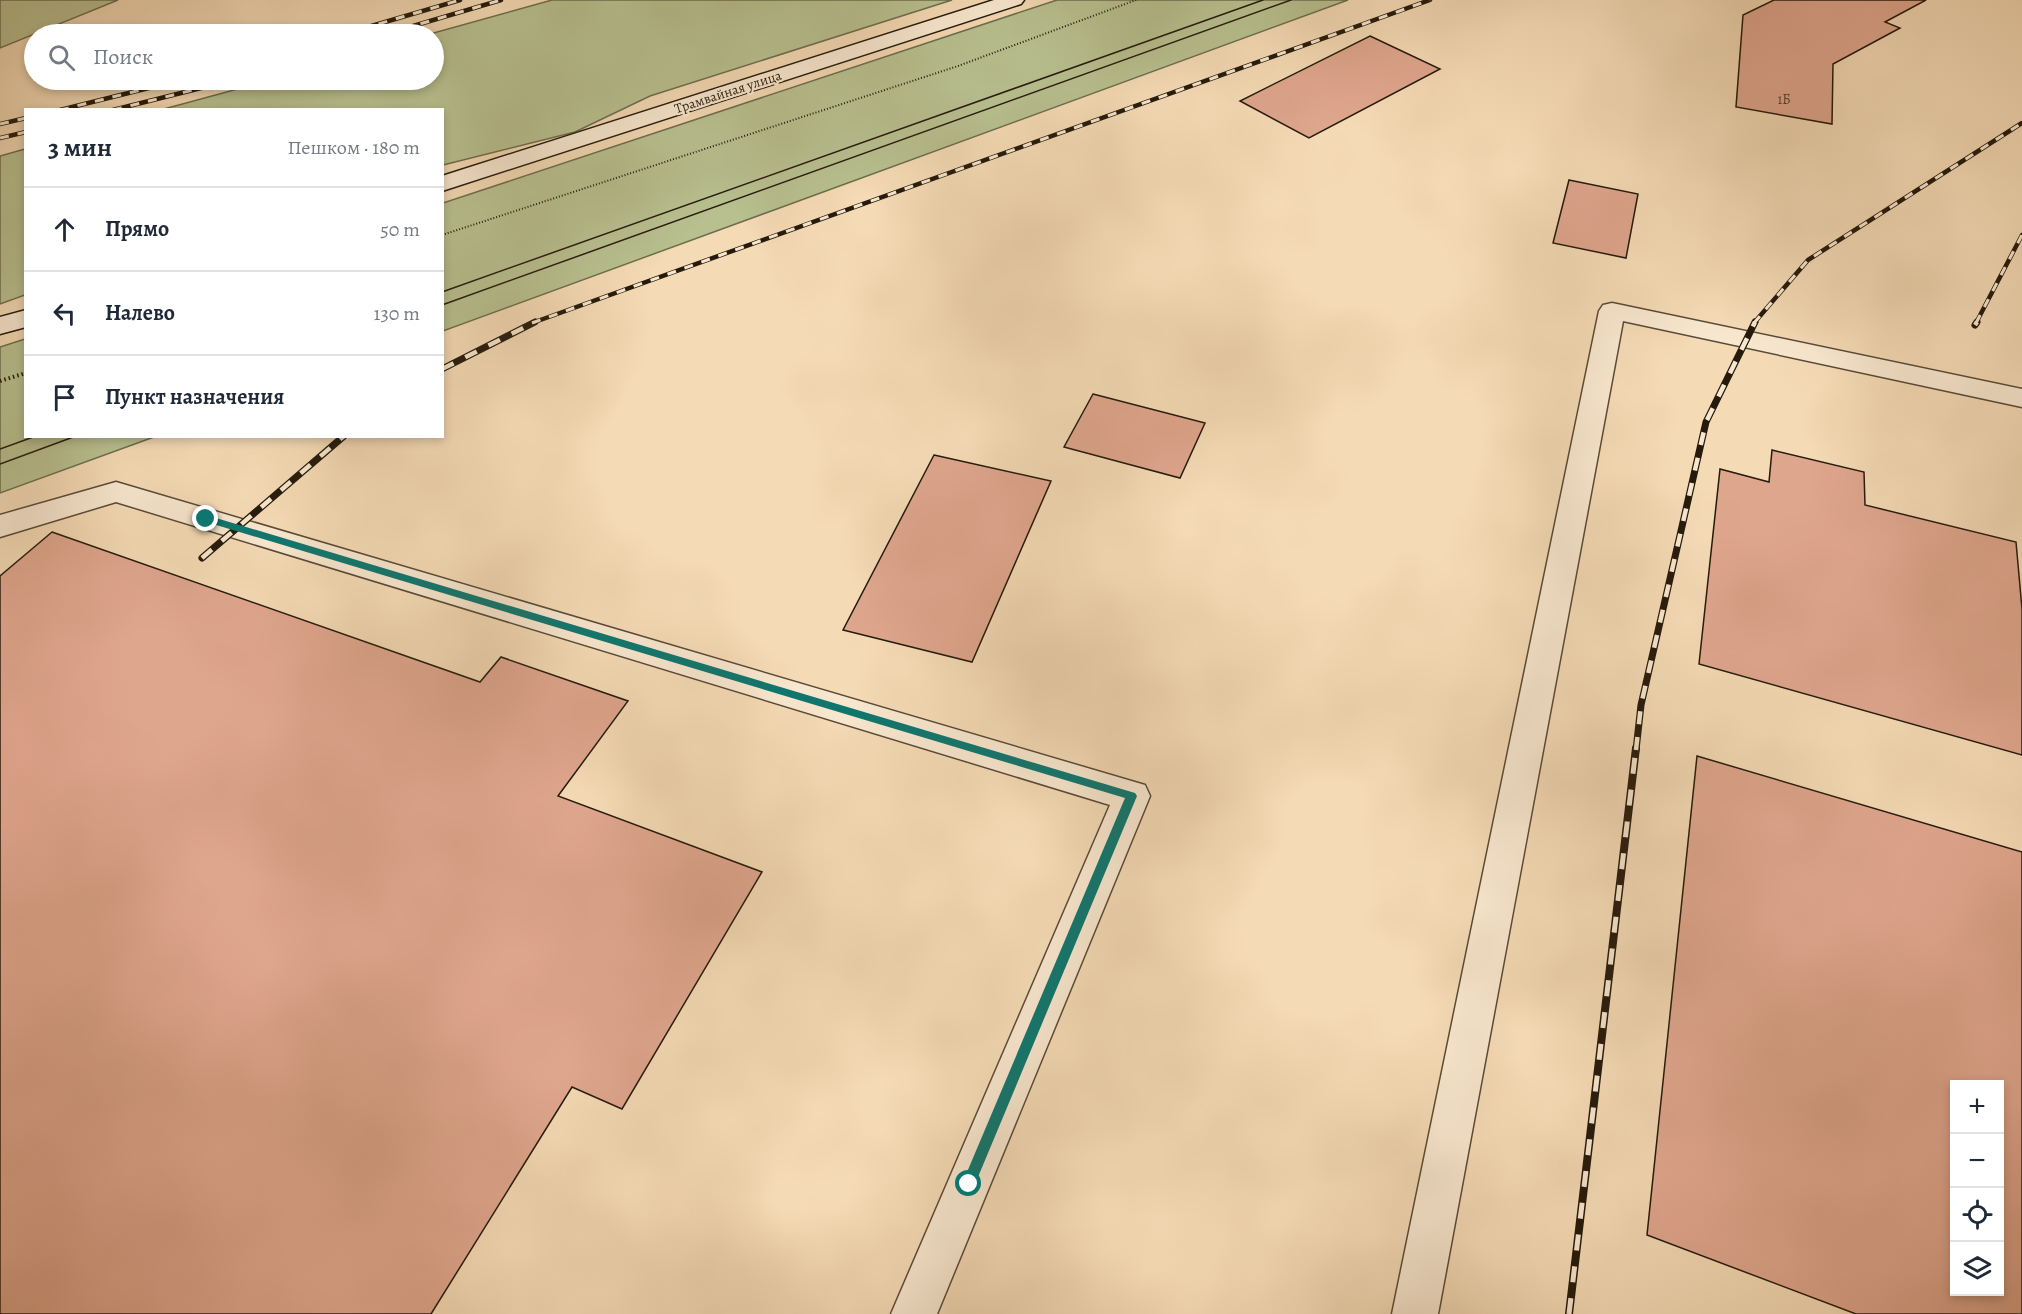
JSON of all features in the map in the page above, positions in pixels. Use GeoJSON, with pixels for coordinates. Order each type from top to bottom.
{"type":"FeatureCollection","features":[{"type":"Feature","properties":{"kind":"street","name":"Трамвайная улица"},"geometry":{"type":"LineString","coordinates":[[444,183],[1014,0]]}},
{"type":"Feature","properties":{"kind":"street"},"geometry":{"type":"LineString","coordinates":[[1415,1314],[1612,311],[2022,398]]}},
{"type":"Feature","properties":{"kind":"street"},"geometry":{"type":"LineString","coordinates":[[0,326],[24,319]]}},
{"type":"Feature","properties":{"kind":"street"},"geometry":{"type":"LineString","coordinates":[[0,526],[116,492],[1132,796],[914,1314]]}},
{"type":"Feature","properties":{"kind":"path"},"geometry":{"type":"LineString","coordinates":[[444,234],[958,66],[1136,0]]}},
{"type":"Feature","properties":{"kind":"path"},"geometry":{"type":"LineString","coordinates":[[0,381],[24,374]]}},
{"type":"Feature","properties":{"kind":"green space"},"geometry":{"type":"Polygon","coordinates":[[[0,0],[118,0],[59,24],[24,24],[24,38],[0,48],[0,0]]]}},
{"type":"Feature","properties":{"kind":"green space"},"geometry":{"type":"Polygon","coordinates":[[[552,0],[952,0],[650,96],[575,132],[444,165],[444,108],[168,108],[234,90],[444,90],[444,30],[552,0]]]}},
{"type":"Feature","properties":{"kind":"green space"},"geometry":{"type":"Polygon","coordinates":[[[1057,0],[1348,0],[444,331],[444,203],[1057,0]]]}},
{"type":"Feature","properties":{"kind":"green space"},"geometry":{"type":"Polygon","coordinates":[[[24,149],[24,295],[0,304],[0,156],[24,149]]]}},
{"type":"Feature","properties":{"kind":"green space"},"geometry":{"type":"Polygon","coordinates":[[[24,339],[24,438],[151,438],[0,493],[0,347],[24,339]]]}},
{"type":"Feature","properties":{"kind":"building"},"geometry":{"type":"Polygon","coordinates":[[[1774,0],[1926,0],[1885,22],[1900,28],[1833,64],[1832,124],[1736,107],[1743,15],[1774,0]]]}},
{"type":"Feature","properties":{"kind":"building"},"geometry":{"type":"Polygon","coordinates":[[[1370,36],[1440,69],[1309,138],[1240,101],[1370,36]]]}},
{"type":"Feature","properties":{"kind":"building"},"geometry":{"type":"Polygon","coordinates":[[[1569,180],[1638,194],[1626,258],[1553,243],[1569,180]]]}},
{"type":"Feature","properties":{"kind":"building"},"geometry":{"type":"Polygon","coordinates":[[[1093,394],[1205,423],[1180,478],[1064,447],[1093,394]]]}},
{"type":"Feature","properties":{"kind":"building"},"geometry":{"type":"Polygon","coordinates":[[[1772,450],[1864,472],[1865,505],[2016,542],[2022,609],[2022,755],[1699,664],[1720,469],[1769,482],[1772,450]]]}},
{"type":"Feature","properties":{"kind":"building"},"geometry":{"type":"Polygon","coordinates":[[[934,455],[1051,481],[972,662],[843,630],[934,455]]]}},
{"type":"Feature","properties":{"kind":"building"},"geometry":{"type":"Polygon","coordinates":[[[52,532],[480,682],[501,657],[628,701],[558,796],[762,872],[622,1109],[572,1087],[431,1314],[0,1314],[0,576],[52,532]]]}},
{"type":"Feature","properties":{"kind":"building"},"geometry":{"type":"Polygon","coordinates":[[[1697,756],[2022,852],[2022,1314],[1856,1314],[1647,1235],[1697,756]]]}},
{"type":"Feature","properties":{"kind":"tram line"},"geometry":{"type":"LineString","coordinates":[[444,291],[1263,0]]}},
{"type":"Feature","properties":{"kind":"tram line"},"geometry":{"type":"LineString","coordinates":[[444,304],[1291,0]]}},
{"type":"Feature","properties":{"kind":"tram line"},"geometry":{"type":"LineString","coordinates":[[0,449],[30,438]]}},
{"type":"Feature","properties":{"kind":"tram line"},"geometry":{"type":"LineString","coordinates":[[0,464],[71,438]]}},
{"type":"Feature","properties":{"kind":"railway"},"geometry":{"type":"LineString","coordinates":[[378,24],[460,0]]}},
{"type":"Feature","properties":{"kind":"railway"},"geometry":{"type":"LineString","coordinates":[[420,24],[501,0]]}},
{"type":"Feature","properties":{"kind":"railway"},"geometry":{"type":"LineString","coordinates":[[532,323],[1430,0]]}},
{"type":"Feature","properties":{"kind":"railway"},"geometry":{"type":"LineString","coordinates":[[68,108],[141,90]]}},
{"type":"Feature","properties":{"kind":"railway"},"geometry":{"type":"LineString","coordinates":[[121,108],[193,90]]}},
{"type":"Feature","properties":{"kind":"railway"},"geometry":{"type":"LineString","coordinates":[[0,124],[24,118]]}},
{"type":"Feature","properties":{"kind":"railway"},"geometry":{"type":"LineString","coordinates":[[1754,323],[1808,260],[2022,123]]}},
{"type":"Feature","properties":{"kind":"railway"},"geometry":{"type":"LineString","coordinates":[[0,138],[24,132]]}},
{"type":"Feature","properties":{"kind":"railway"},"geometry":{"type":"LineString","coordinates":[[1976,323],[2022,235]]}},
{"type":"Feature","properties":{"kind":"railway"},"geometry":{"type":"LineString","coordinates":[[444,368],[535,322]]}},
{"type":"Feature","properties":{"kind":"railway"},"geometry":{"type":"LineString","coordinates":[[1636,750],[1641,705],[1706,422],[1755,322]]}},
{"type":"Feature","properties":{"kind":"railway"},"geometry":{"type":"LineString","coordinates":[[202,558],[342,438]]}},
{"type":"Feature","properties":{"kind":"railway"},"geometry":{"type":"LineString","coordinates":[[1569,1314],[1636,748]]}},
{"type":"Feature","properties":{"kind":"route"},"geometry":{"type":"LineString","coordinates":[[206,519],[1132,796],[969,1184]]}}]}
